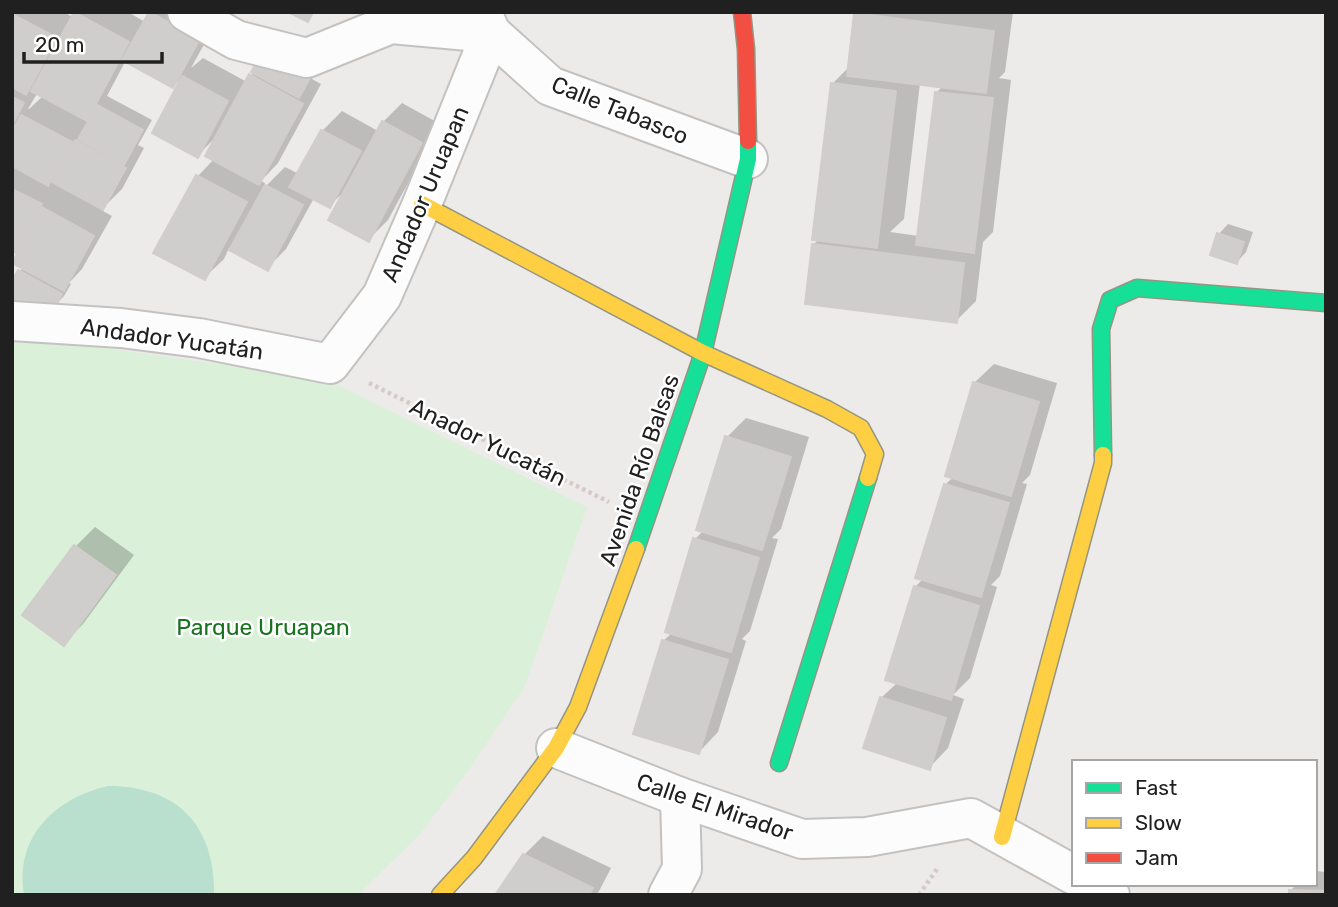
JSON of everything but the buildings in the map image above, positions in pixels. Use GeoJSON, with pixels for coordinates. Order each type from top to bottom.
{"type":"FeatureCollection","features":[{"type":"Feature","properties":{"kind":"street"},"geometry":{"type":"LineString","coordinates":[[187,12],[236,40],[307,58],[391,24],[486,23]]}},
{"type":"Feature","properties":{"kind":"street","name":"Avenida Río Balsas"},"geometry":{"type":"LineString","coordinates":[[440,895],[474,858],[555,748],[578,706],[646,520],[703,353],[748,159],[746,49],[742,12]]}},
{"type":"Feature","properties":{"kind":"street","name":"Calle Tabasco"},"geometry":{"type":"LineString","coordinates":[[486,23],[550,86],[748,159]]}},
{"type":"Feature","properties":{"kind":"street","name":"Andador Uruapan"},"geometry":{"type":"LineString","coordinates":[[330,365],[382,296],[422,204],[486,23]]}},
{"type":"Feature","properties":{"kind":"street"},"geometry":{"type":"LineString","coordinates":[[422,204],[703,353],[827,409],[861,428],[875,454],[779,763]]}},
{"type":"Feature","properties":{"kind":"street"},"geometry":{"type":"LineString","coordinates":[[1002,837],[1104,463],[1101,329],[1110,300],[1137,288],[1326,303]]}},
{"type":"Feature","properties":{"kind":"street","name":"Andador Yucatán"},"geometry":{"type":"LineString","coordinates":[[12,321],[121,328],[199,338],[330,365]]}},
{"type":"Feature","properties":{"kind":"street","name":"Calle El Mirador"},"geometry":{"type":"LineString","coordinates":[[555,748],[680,797],[802,839],[867,837],[971,818],[1072,875]]}},
{"type":"Feature","properties":{"kind":"street"},"geometry":{"type":"LineString","coordinates":[[668,895],[681,869],[680,797]]}},
{"type":"Feature","properties":{"kind":"street"},"geometry":{"type":"LineString","coordinates":[[1094,886],[1110,895]]}},
{"type":"Feature","properties":{"kind":"path","name":"Anador Yucatán"},"geometry":{"type":"LineString","coordinates":[[330,365],[646,520]]}},
{"type":"Feature","properties":{"kind":"green space","name":"Parque Uruapan"},"geometry":{"type":"Polygon","coordinates":[[[12,335],[325,379],[587,507],[525,686],[468,771],[420,834],[358,895],[12,895],[12,335]]]}},
{"type":"Feature","properties":{"kind":"green space"},"geometry":{"type":"Polygon","coordinates":[[[108,786],[154,793],[173,802],[188,815],[208,849],[213,871],[214,895],[24,895],[26,855],[32,838],[43,823],[56,810],[72,800],[108,786]]]}},
{"type":"Feature","properties":{"kind":"traffic: fast"},"geometry":{"type":"LineString","coordinates":[[636,549],[703,353],[748,159],[748,141]]}},
{"type":"Feature","properties":{"kind":"traffic: fast"},"geometry":{"type":"LineString","coordinates":[[1103,455],[1101,329],[1110,300],[1137,288],[1326,303]]}},
{"type":"Feature","properties":{"kind":"traffic: fast"},"geometry":{"type":"LineString","coordinates":[[779,763],[868,478]]}},
{"type":"Feature","properties":{"kind":"traffic: slow"},"geometry":{"type":"LineString","coordinates":[[422,204],[703,353],[827,409],[861,428],[875,454],[868,478]]}},
{"type":"Feature","properties":{"kind":"traffic: slow"},"geometry":{"type":"LineString","coordinates":[[1002,837],[1103,455]]}},
{"type":"Feature","properties":{"kind":"traffic: slow"},"geometry":{"type":"LineString","coordinates":[[440,895],[474,858],[556,748],[578,707],[636,549]]}},
{"type":"Feature","properties":{"kind":"traffic: jam"},"geometry":{"type":"LineString","coordinates":[[742,12],[746,49],[748,141]]}}]}
